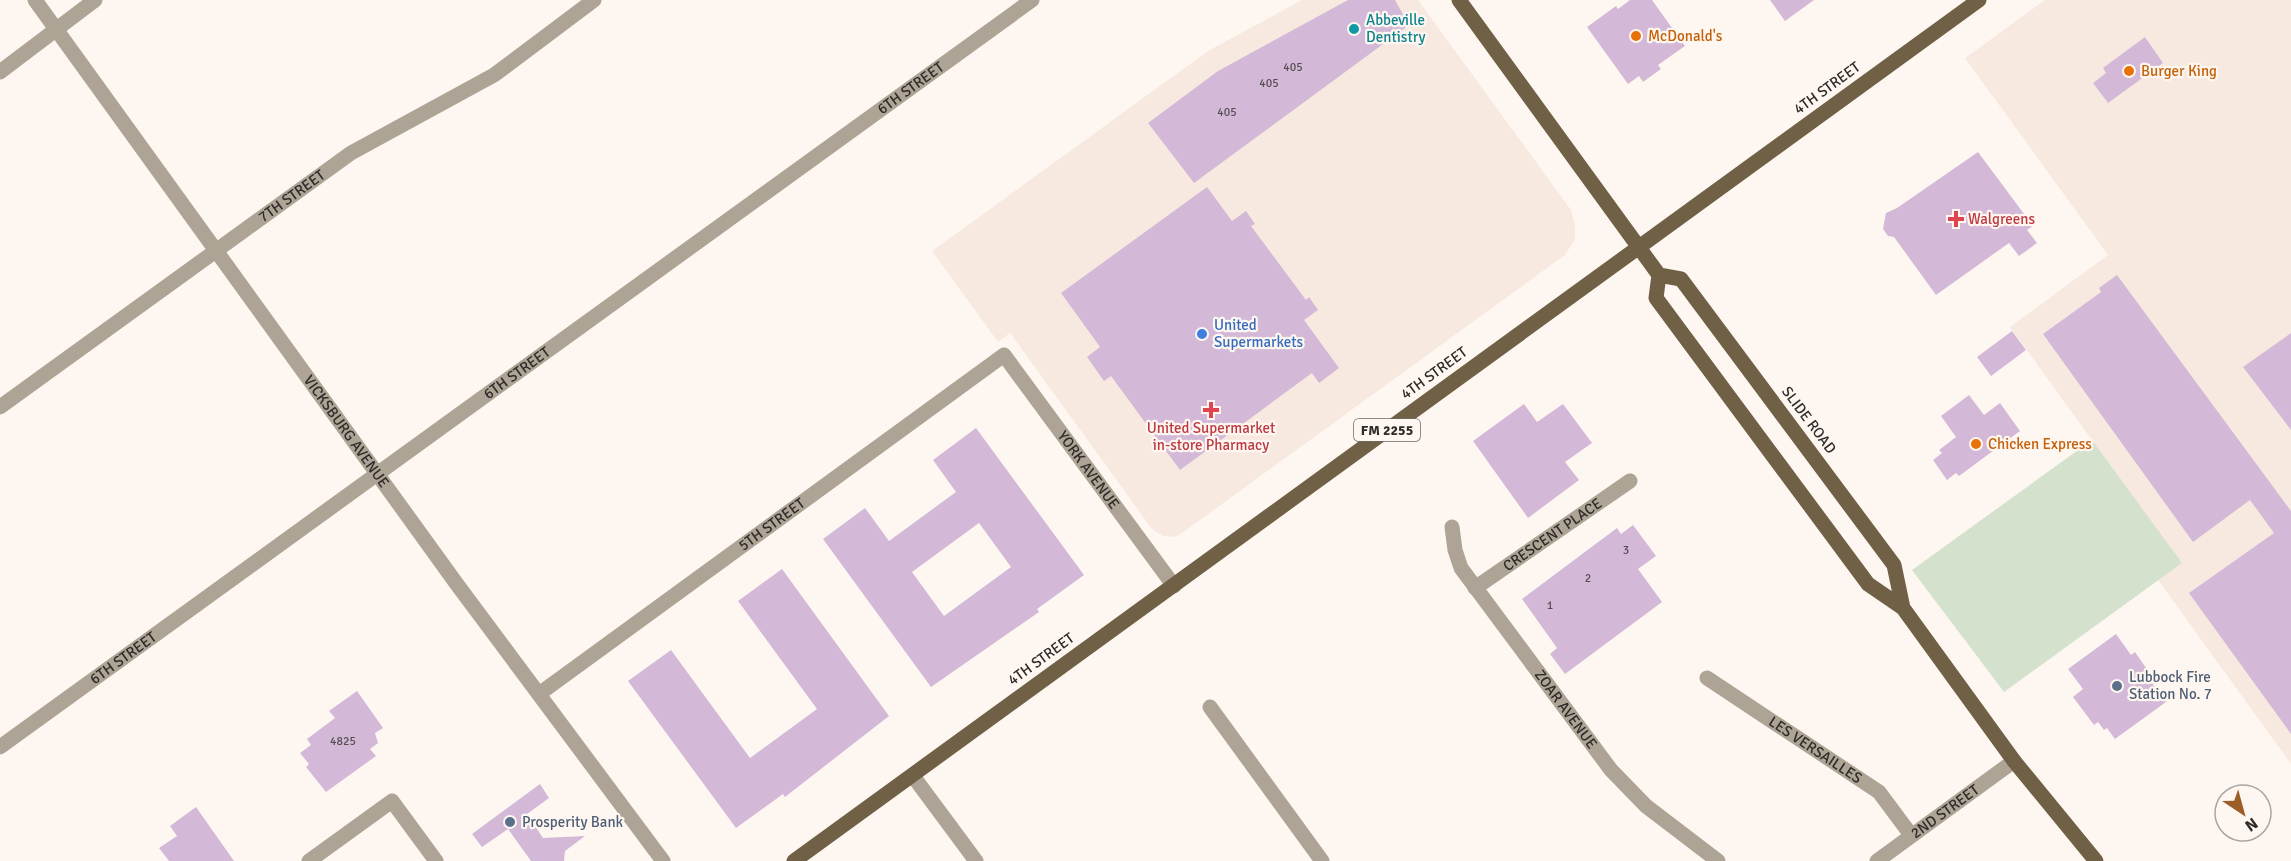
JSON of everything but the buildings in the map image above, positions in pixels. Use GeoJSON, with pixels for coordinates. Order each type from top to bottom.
{"type":"FeatureCollection","features":[{"type":"Feature","properties":{"kind":"main road"},"geometry":{"type":"LineString","coordinates":[[1459,0],[1659,275]]}},
{"type":"Feature","properties":{"kind":"main road","name":"4TH STREET"},"geometry":{"type":"LineString","coordinates":[[794,861],[1979,0]]}},
{"type":"Feature","properties":{"kind":"main road","name":"SLIDE ROAD"},"geometry":{"type":"LineString","coordinates":[[1903,608],[1894,565],[1681,279],[1659,275],[1656,298],[1697,356],[1868,584],[1903,608],[2014,761],[2096,861]]}},
{"type":"Feature","properties":{"kind":"street","name":"VICKSBURG AVENUE"},"geometry":{"type":"LineString","coordinates":[[35,0],[377,473],[663,861]]}},
{"type":"Feature","properties":{"kind":"street"},"geometry":{"type":"LineString","coordinates":[[0,72],[95,0]]}},
{"type":"Feature","properties":{"kind":"street","name":"7TH STREET"},"geometry":{"type":"LineString","coordinates":[[0,407],[351,153],[494,75],[594,0]]}},
{"type":"Feature","properties":{"kind":"street","name":"6TH STREET"},"geometry":{"type":"LineString","coordinates":[[0,747],[1032,0]]}},
{"type":"Feature","properties":{"kind":"street","name":"YORK AVENUE"},"geometry":{"type":"LineString","coordinates":[[1004,355],[1174,586]]}},
{"type":"Feature","properties":{"kind":"street","name":"5TH STREET"},"geometry":{"type":"LineString","coordinates":[[539,694],[1004,355]]}},
{"type":"Feature","properties":{"kind":"street","name":"CRESCENT PLACE"},"geometry":{"type":"LineString","coordinates":[[1476,588],[1630,481]]}},
{"type":"Feature","properties":{"kind":"street","name":"ZOAR AVENUE"},"geometry":{"type":"LineString","coordinates":[[1452,526],[1455,550],[1461,568],[1611,770],[1646,806],[1718,861]]}},
{"type":"Feature","properties":{"kind":"street","name":"LES VERSAILLES"},"geometry":{"type":"LineString","coordinates":[[1707,678],[1879,792],[1911,835]]}},
{"type":"Feature","properties":{"kind":"street"},"geometry":{"type":"LineString","coordinates":[[1210,707],[1322,861]]}},
{"type":"Feature","properties":{"kind":"street","name":"2ND STREET"},"geometry":{"type":"LineString","coordinates":[[1876,861],[2014,761]]}},
{"type":"Feature","properties":{"kind":"street"},"geometry":{"type":"LineString","coordinates":[[913,776],[976,861]]}},
{"type":"Feature","properties":{"kind":"street"},"geometry":{"type":"LineString","coordinates":[[309,861],[392,801],[436,861]]}},
{"type":"Feature","properties":{"kind":"shaded area"},"geometry":{"type":"Polygon","coordinates":[[[1302,0],[1418,0],[1571,210],[1575,225],[1575,239],[1565,255],[1182,533],[1174,537],[1163,536],[1152,529],[1010,333],[998,342],[932,251],[1208,51],[1302,0]]]}},
{"type":"Feature","properties":{"kind":"shaded area"},"geometry":{"type":"Polygon","coordinates":[[[2045,0],[2291,0],[2291,764],[2158,580],[2181,563],[2010,327],[2108,255],[1965,58],[2045,0]]]}},
{"type":"Feature","properties":{"kind":"green space"},"geometry":{"type":"Polygon","coordinates":[[[2092,440],[2182,563],[2004,692],[1912,570],[2092,440]]]}},
{"type":"Feature","properties":{"kind":"place","name":"Abbeville Dentistry"},"geometry":{"type":"Point","coordinates":[1354,29]}},
{"type":"Feature","properties":{"kind":"place","name":"McDonald's"},"geometry":{"type":"Point","coordinates":[1636,36]}},
{"type":"Feature","properties":{"kind":"place","name":"Burger King"},"geometry":{"type":"Point","coordinates":[2129,71]}},
{"type":"Feature","properties":{"kind":"place","name":"Walgreens"},"geometry":{"type":"Point","coordinates":[1956,219]}},
{"type":"Feature","properties":{"kind":"place","name":"United Supermarkets"},"geometry":{"type":"Point","coordinates":[1202,334]}},
{"type":"Feature","properties":{"kind":"place","name":"United Supermarket in-store Pharmacy"},"geometry":{"type":"Point","coordinates":[1211,410]}},
{"type":"Feature","properties":{"kind":"place","name":"Chicken Express"},"geometry":{"type":"Point","coordinates":[1976,444]}},
{"type":"Feature","properties":{"kind":"place","name":"Lubbock Fire Station No. 7"},"geometry":{"type":"Point","coordinates":[2117,686]}},
{"type":"Feature","properties":{"kind":"place","name":"Prosperity Bank"},"geometry":{"type":"Point","coordinates":[510,822]}}]}
